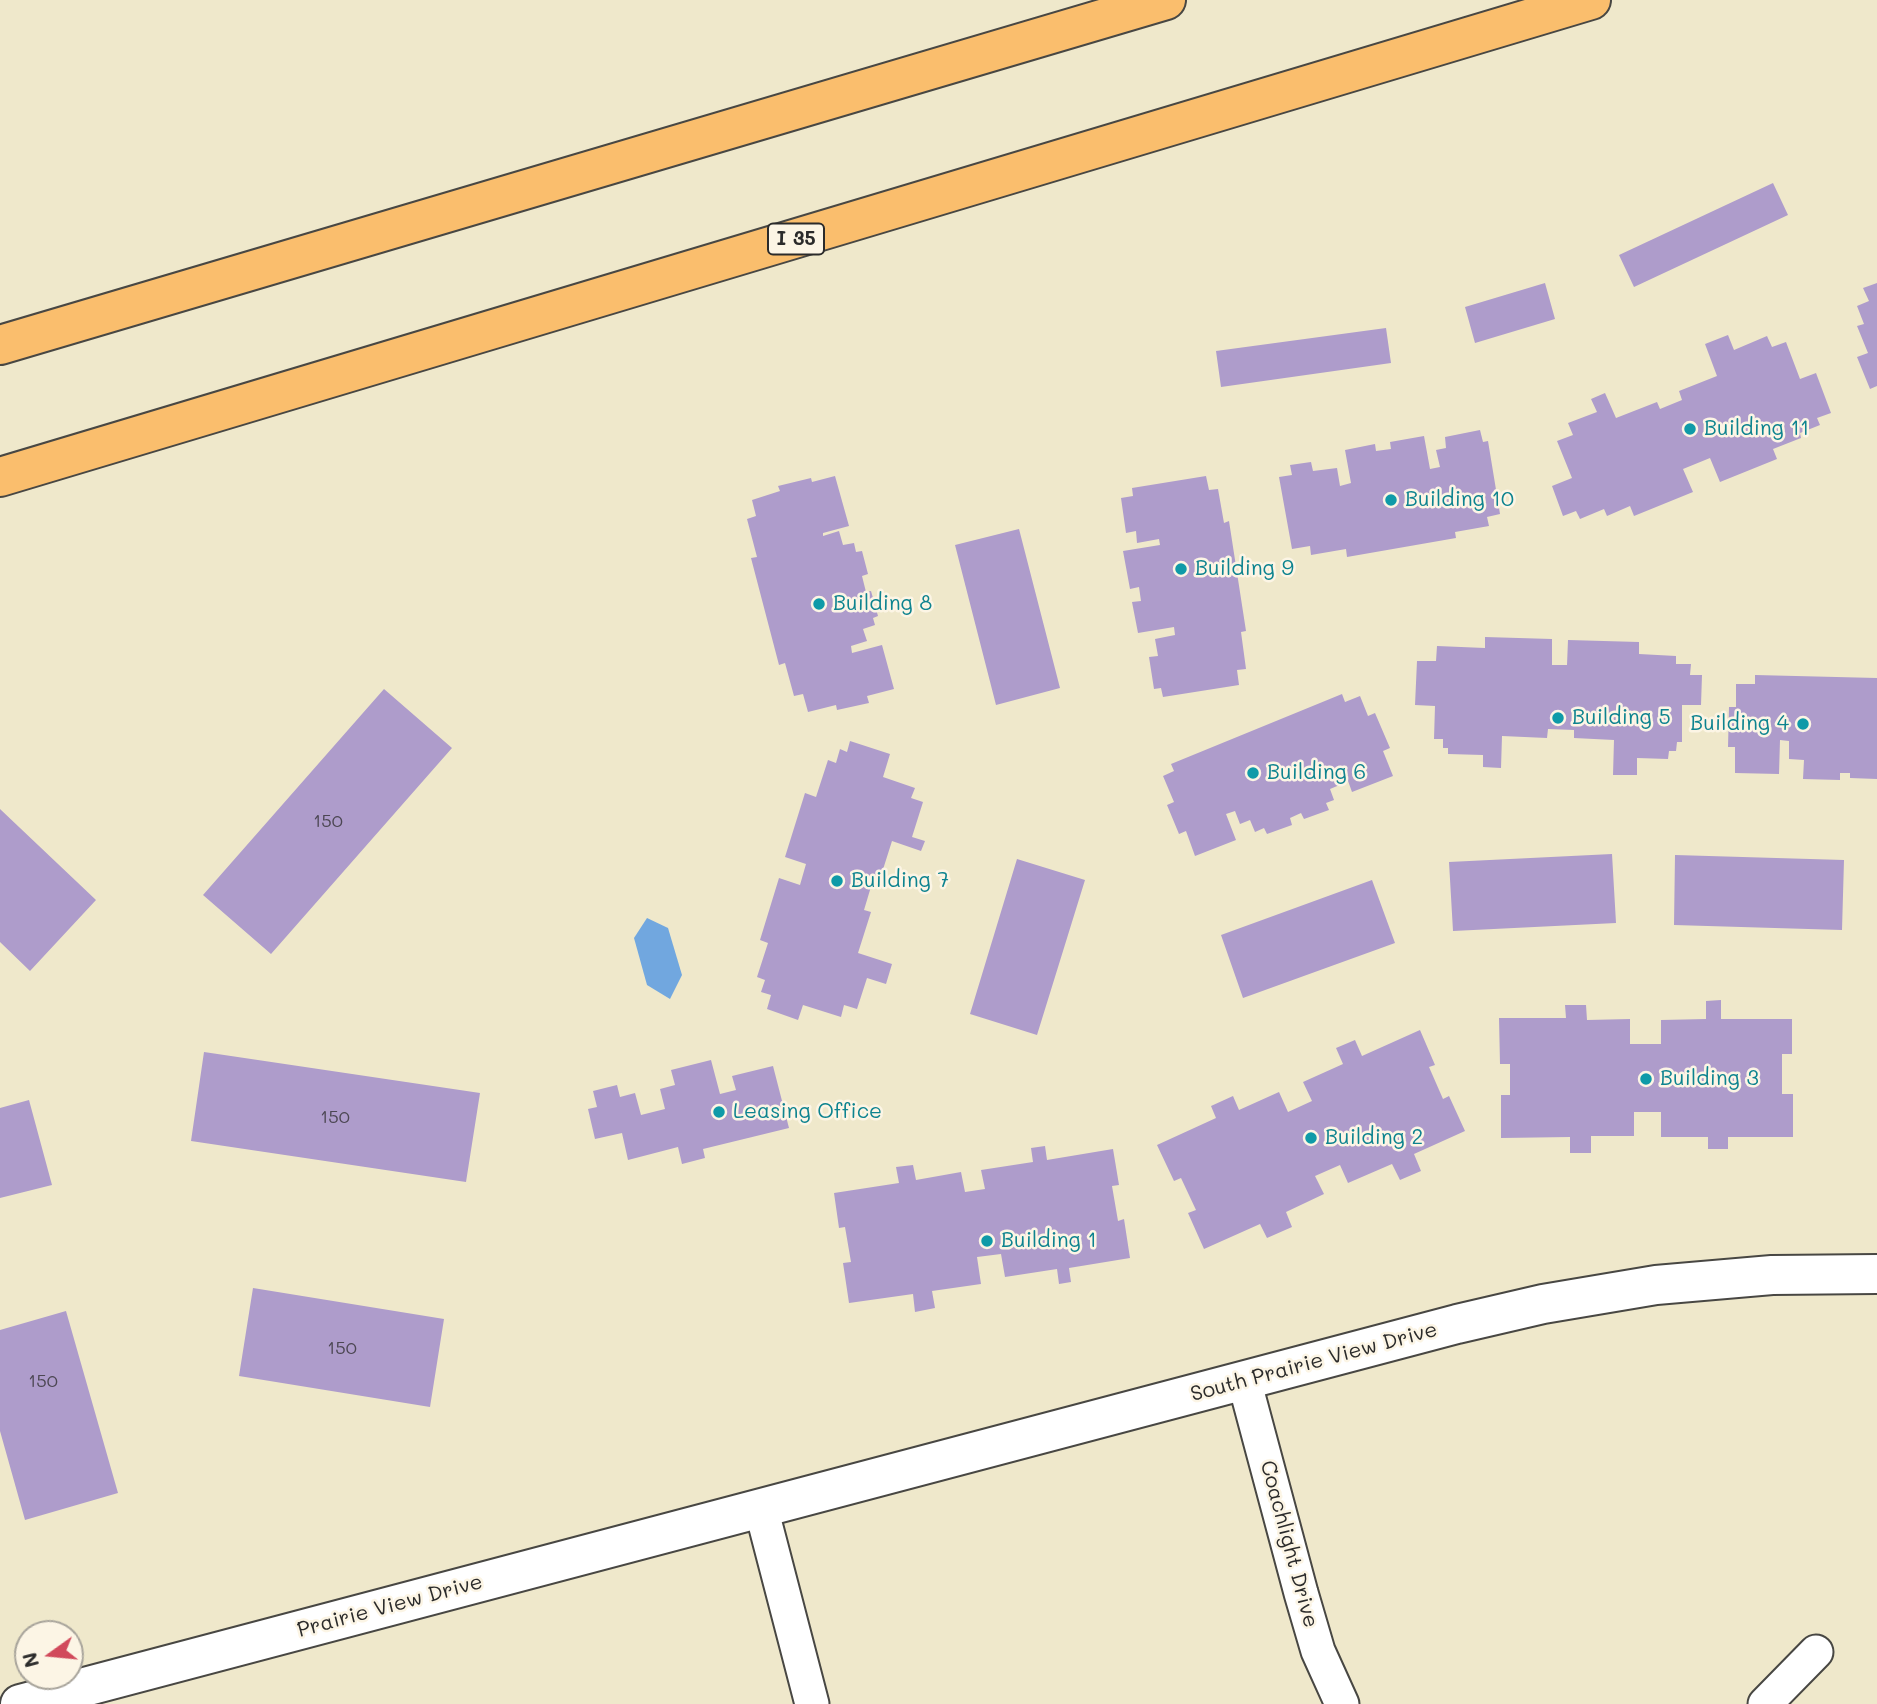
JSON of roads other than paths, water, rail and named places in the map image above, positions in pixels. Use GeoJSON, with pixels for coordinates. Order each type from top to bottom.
{"type":"FeatureCollection","features":[{"type":"Feature","properties":{"kind":"highway"},"geometry":{"type":"LineString","coordinates":[[0,345],[1166,0]]}},
{"type":"Feature","properties":{"kind":"highway","name":"I 35"},"geometry":{"type":"LineString","coordinates":[[0,477],[1591,0]]}},
{"type":"Feature","properties":{"kind":"street","name":"South Prairie View Drive"},"geometry":{"type":"LineString","coordinates":[[761,1507],[1542,1304],[1656,1285],[1772,1275],[1877,1274]]}},
{"type":"Feature","properties":{"kind":"street","name":"Coachlight Drive"},"geometry":{"type":"LineString","coordinates":[[1244,1380],[1318,1651],[1342,1704]]}},
{"type":"Feature","properties":{"kind":"street","name":"Prairie View Drive"},"geometry":{"type":"LineString","coordinates":[[20,1704],[761,1507]]}},
{"type":"Feature","properties":{"kind":"street"},"geometry":{"type":"LineString","coordinates":[[761,1507],[812,1704]]}},
{"type":"Feature","properties":{"kind":"street"},"geometry":{"type":"LineString","coordinates":[[1765,1704],[1816,1652]]}},
{"type":"Feature","properties":{"kind":"water"},"geometry":{"type":"Polygon","coordinates":[[[647,918],[668,928],[682,975],[670,999],[647,985],[634,938],[647,918]]]}},
{"type":"Feature","properties":{"kind":"place","name":"Building 11"},"geometry":{"type":"Point","coordinates":[1690,429]}},
{"type":"Feature","properties":{"kind":"place","name":"Building 10"},"geometry":{"type":"Point","coordinates":[1391,500]}},
{"type":"Feature","properties":{"kind":"place","name":"Building 9"},"geometry":{"type":"Point","coordinates":[1181,569]}},
{"type":"Feature","properties":{"kind":"place","name":"Building 8"},"geometry":{"type":"Point","coordinates":[819,604]}},
{"type":"Feature","properties":{"kind":"place","name":"Building 5"},"geometry":{"type":"Point","coordinates":[1558,718]}},
{"type":"Feature","properties":{"kind":"place","name":"Building 4"},"geometry":{"type":"Point","coordinates":[1803,724]}},
{"type":"Feature","properties":{"kind":"place","name":"Building 6"},"geometry":{"type":"Point","coordinates":[1253,773]}},
{"type":"Feature","properties":{"kind":"place","name":"Building 7"},"geometry":{"type":"Point","coordinates":[837,881]}},
{"type":"Feature","properties":{"kind":"place","name":"Building 3"},"geometry":{"type":"Point","coordinates":[1646,1079]}},
{"type":"Feature","properties":{"kind":"place","name":"Leasing Office"},"geometry":{"type":"Point","coordinates":[719,1112]}},
{"type":"Feature","properties":{"kind":"place","name":"Building 2"},"geometry":{"type":"Point","coordinates":[1311,1138]}},
{"type":"Feature","properties":{"kind":"place","name":"Building 1"},"geometry":{"type":"Point","coordinates":[987,1241]}}]}
